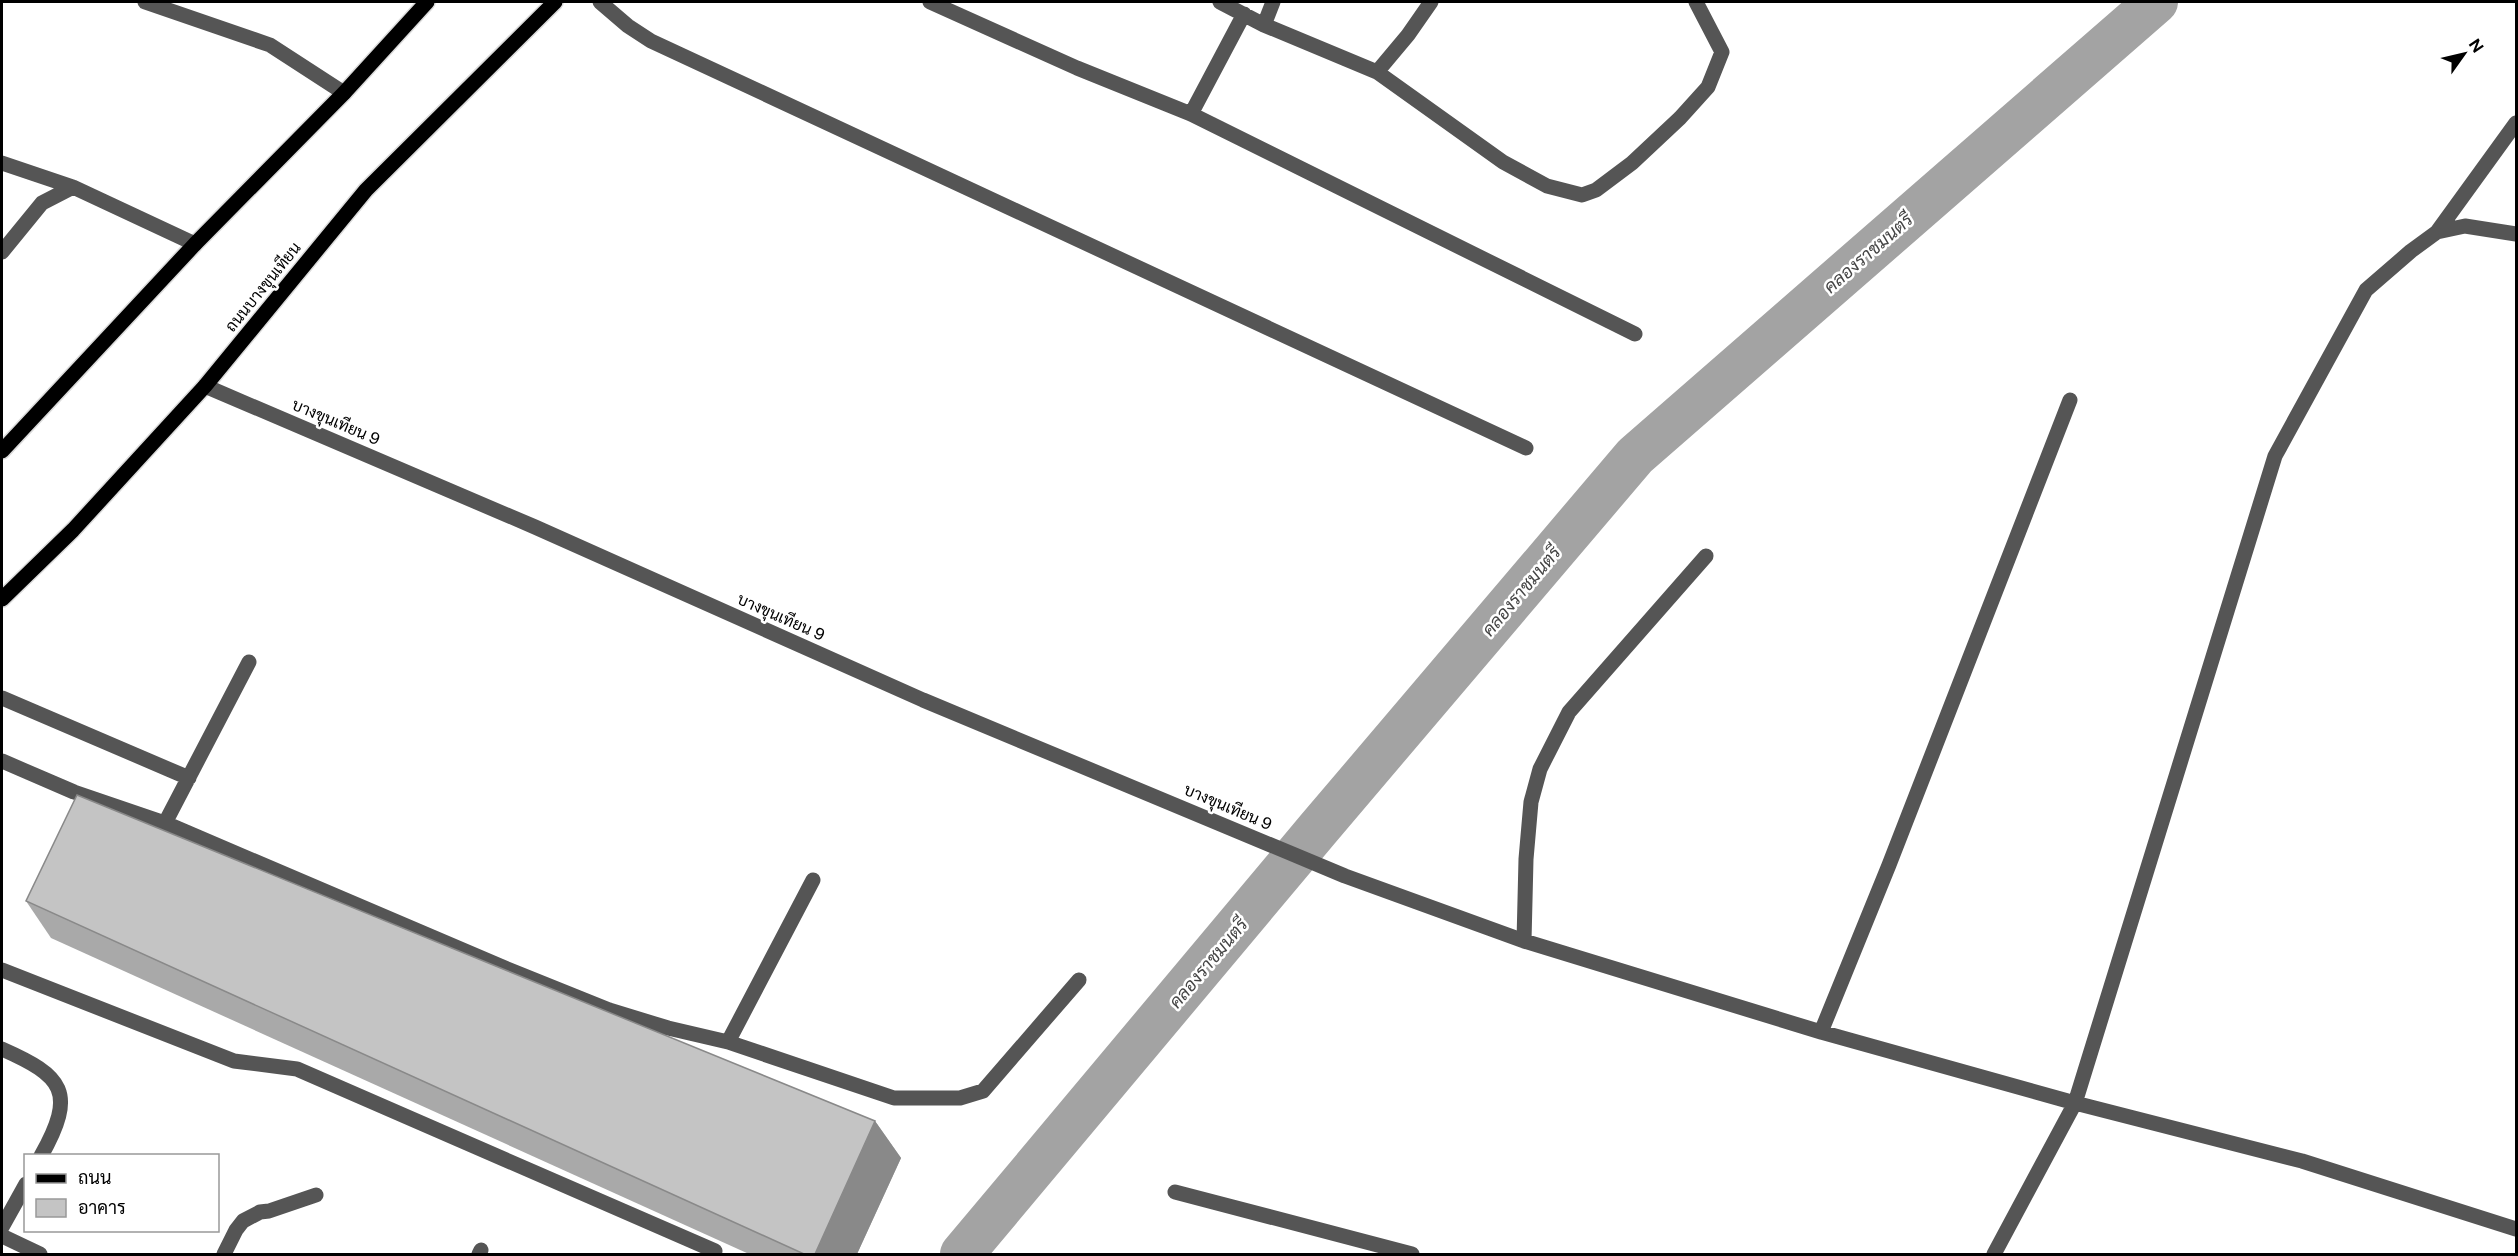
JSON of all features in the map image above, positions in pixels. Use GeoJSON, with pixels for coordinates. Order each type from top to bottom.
{"type":"FeatureCollection","features":[{"type":"Feature","properties":{"kind":"main road"},"geometry":{"type":"LineString","coordinates":[[3,447],[195,244],[344,93],[428,2]]}},
{"type":"Feature","properties":{"kind":"main road","name":"ถนนบางขุนเทียน"},"geometry":{"type":"LineString","coordinates":[[2,599],[72,530],[205,386],[366,190],[555,2]]}},
{"type":"Feature","properties":{"kind":"street"},"geometry":{"type":"LineString","coordinates":[[145,2],[182,8],[270,45],[344,93]]}},
{"type":"Feature","properties":{"kind":"street"},"geometry":{"type":"LineString","coordinates":[[600,2],[628,26],[651,41],[1526,447]]}},
{"type":"Feature","properties":{"kind":"street"},"geometry":{"type":"LineString","coordinates":[[930,2],[1077,68],[1191,114],[1635,334]]}},
{"type":"Feature","properties":{"kind":"street"},"geometry":{"type":"LineString","coordinates":[[1220,2],[1264,25],[1377,72],[1503,162],[1547,186],[1582,195],[1596,190],[1632,163],[1680,118],[1708,87],[1722,52],[1696,2]]}},
{"type":"Feature","properties":{"kind":"street"},"geometry":{"type":"LineString","coordinates":[[1264,25],[1273,2]]}},
{"type":"Feature","properties":{"kind":"street"},"geometry":{"type":"LineString","coordinates":[[1377,72],[1408,35],[1431,2]]}},
{"type":"Feature","properties":{"kind":"street"},"geometry":{"type":"LineString","coordinates":[[1191,114],[1244,14]]}},
{"type":"Feature","properties":{"kind":"street"},"geometry":{"type":"LineString","coordinates":[[1994,1254],[2075,1103],[2275,456],[2366,290],[2411,250],[2437,232],[2517,123]]}},
{"type":"Feature","properties":{"kind":"street"},"geometry":{"type":"LineString","coordinates":[[2,163],[73,187],[195,244]]}},
{"type":"Feature","properties":{"kind":"street"},"geometry":{"type":"LineString","coordinates":[[2,252],[42,203],[73,187]]}},
{"type":"Feature","properties":{"kind":"street"},"geometry":{"type":"LineString","coordinates":[[2437,232],[2465,226],[2517,234]]}},
{"type":"Feature","properties":{"kind":"street","name":"บางขุนเทียน 9"},"geometry":{"type":"LineString","coordinates":[[205,386],[535,527],[923,700],[1345,876],[1524,941],[1821,1032],[2075,1103],[2302,1161],[2517,1229]]}},
{"type":"Feature","properties":{"kind":"street"},"geometry":{"type":"LineString","coordinates":[[1821,1032],[1889,865],[2070,400]]}},
{"type":"Feature","properties":{"kind":"street"},"geometry":{"type":"LineString","coordinates":[[1524,941],[1526,859],[1531,802],[1540,770],[1569,712],[1706,556]]}},
{"type":"Feature","properties":{"kind":"street"},"geometry":{"type":"LineString","coordinates":[[165,823],[249,663]]}},
{"type":"Feature","properties":{"kind":"street"},"geometry":{"type":"LineString","coordinates":[[2,698],[189,778]]}},
{"type":"Feature","properties":{"kind":"street"},"geometry":{"type":"LineString","coordinates":[[2,761],[74,792],[165,823],[609,1010],[668,1028],[728,1042],[894,1098],[960,1098],[983,1091],[1079,980]]}},
{"type":"Feature","properties":{"kind":"street"},"geometry":{"type":"LineString","coordinates":[[728,1042],[813,880]]}},
{"type":"Feature","properties":{"kind":"street"},"geometry":{"type":"LineString","coordinates":[[2,970],[234,1061],[297,1069],[424,1118],[716,1251]]}},
{"type":"Feature","properties":{"kind":"street"},"geometry":{"type":"LineString","coordinates":[[2,1049],[30,1061],[50,1075],[58,1088],[61,1106],[56,1125],[42,1154]]}},
{"type":"Feature","properties":{"kind":"street"},"geometry":{"type":"LineString","coordinates":[[2,1227],[24,1188]]}},
{"type":"Feature","properties":{"kind":"street"},"geometry":{"type":"LineString","coordinates":[[1175,1191],[1412,1254]]}},
{"type":"Feature","properties":{"kind":"street"},"geometry":{"type":"LineString","coordinates":[[225,1254],[236,1230],[243,1221],[260,1212],[316,1195]]}},
{"type":"Feature","properties":{"kind":"street"},"geometry":{"type":"LineString","coordinates":[[2,1236],[40,1254]]}},
{"type":"Feature","properties":{"kind":"building"},"geometry":{"type":"Polygon","coordinates":[[[77,795],[875,1121],[815,1254],[804,1254],[26,901],[77,795]]]}},
{"type":"Feature","properties":{"kind":"waterway","name":"คลองราชมนตรี"},"geometry":{"type":"LineString","coordinates":[[962,1254],[1318,829],[1635,456],[2156,2]]}}]}
